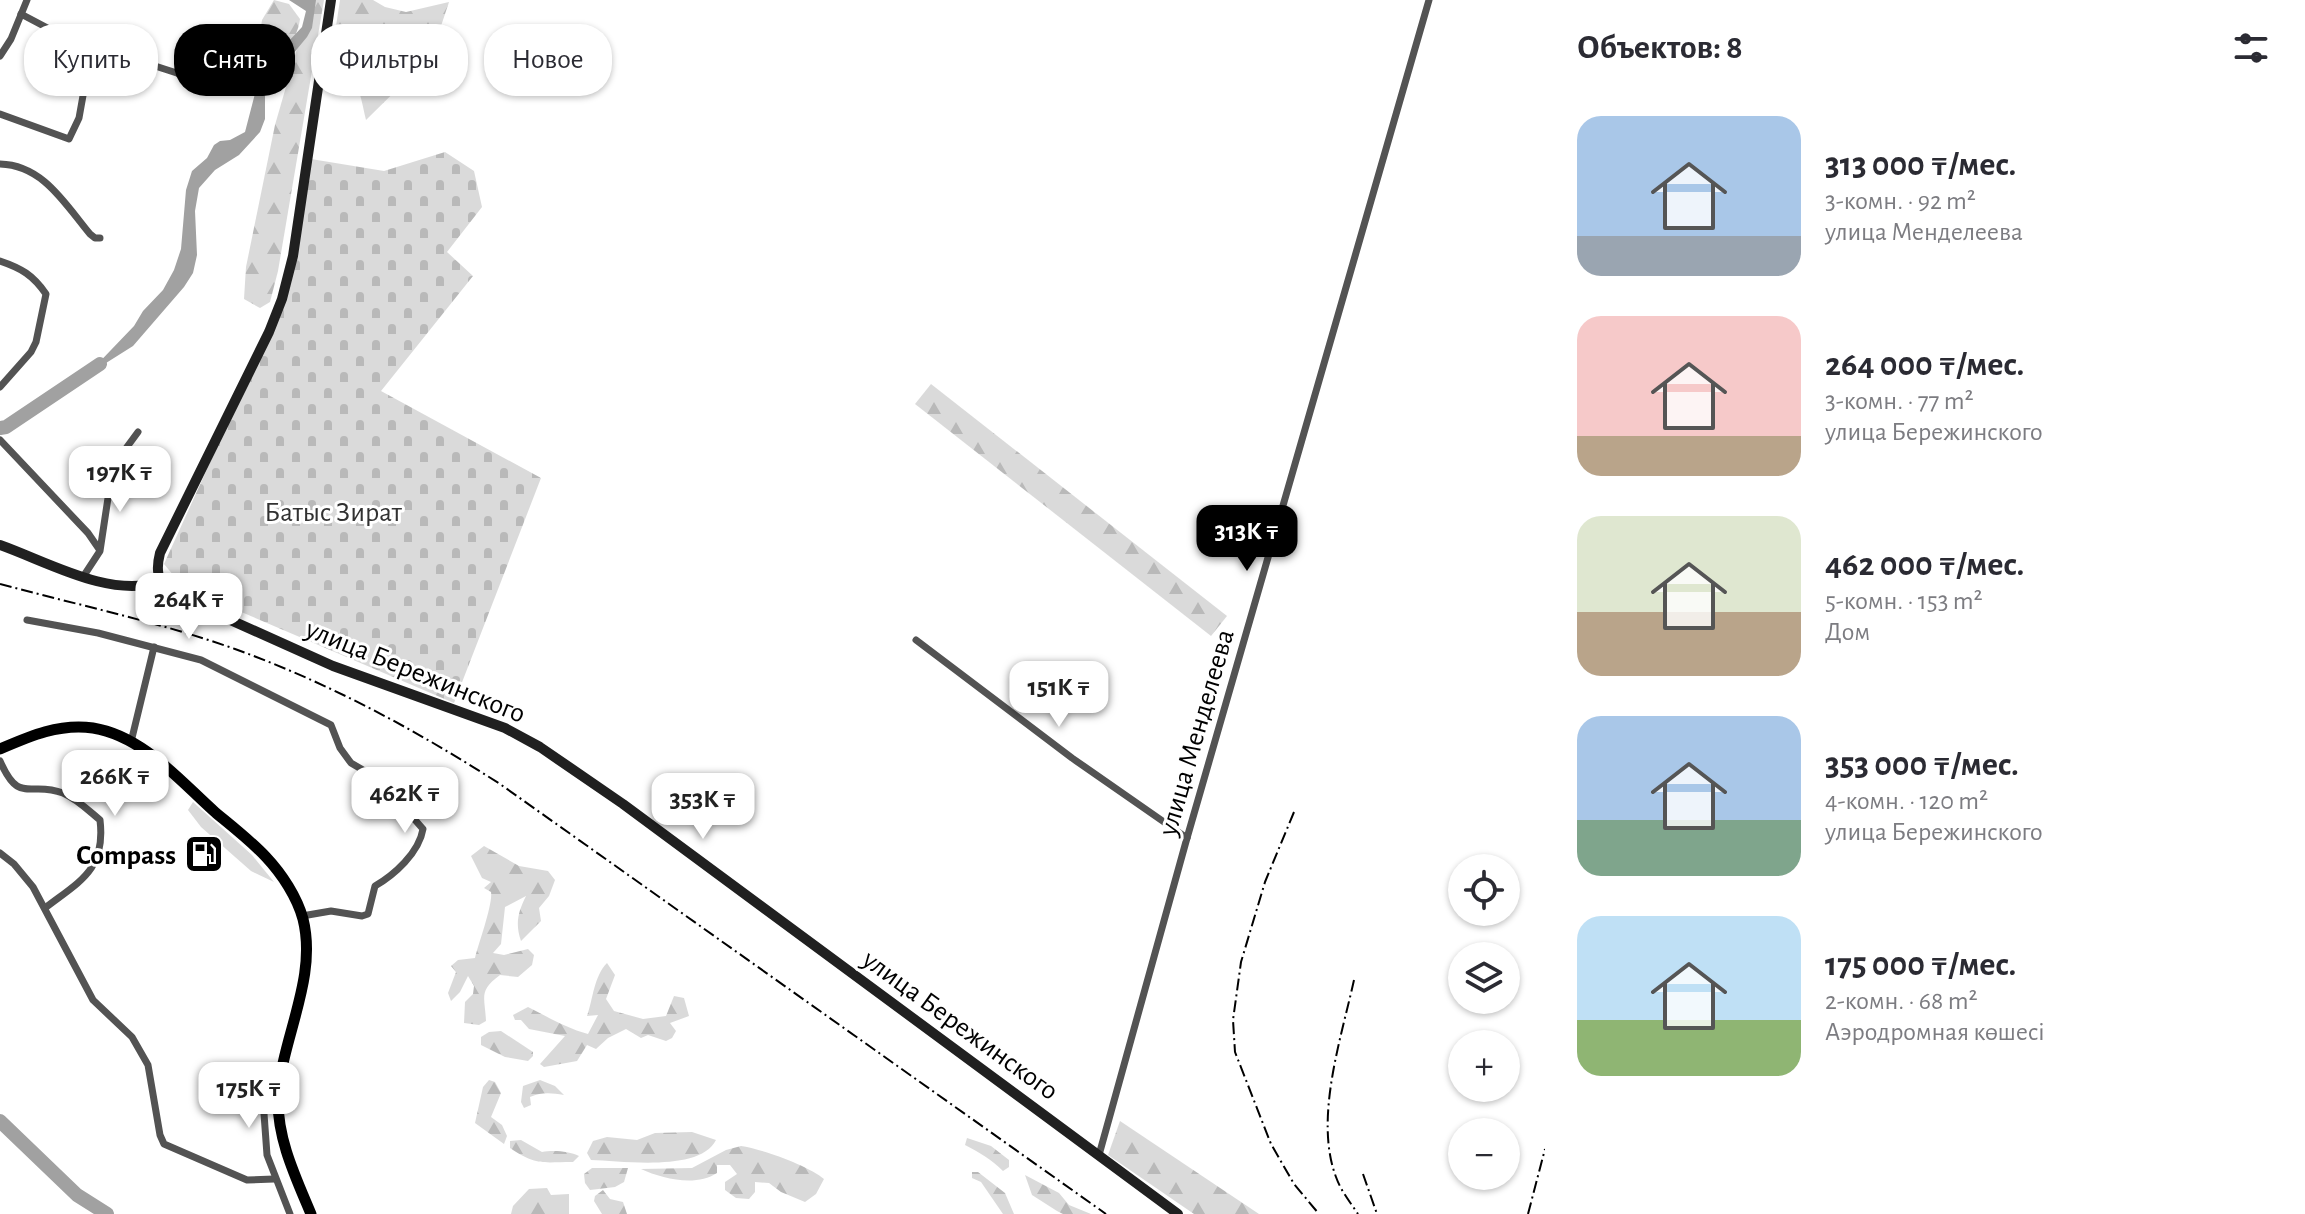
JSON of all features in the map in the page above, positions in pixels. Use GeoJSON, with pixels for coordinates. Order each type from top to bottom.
{"type":"FeatureCollection","features":[{"type":"Feature","properties":{"kind":"main road"},"geometry":{"type":"LineString","coordinates":[[0,545],[101,584],[142,587],[159,582],[157,569],[160,553],[269,332],[282,299],[293,256],[331,0]]}},
{"type":"Feature","properties":{"kind":"main road","name":"улица Бережинского"},"geometry":{"type":"LineString","coordinates":[[159,582],[168,592],[333,666],[505,728],[540,747],[623,804],[1178,1214]]}},
{"type":"Feature","properties":{"kind":"main road"},"geometry":{"type":"LineString","coordinates":[[0,749],[60,728],[94,728],[131,742],[157,760],[266,857],[287,883],[302,916],[305,965],[278,1099],[280,1121],[293,1170],[311,1214]]}},
{"type":"Feature","properties":{"kind":"street"},"geometry":{"type":"LineString","coordinates":[[0,56],[27,0]]}},
{"type":"Feature","properties":{"kind":"street","name":"улица Менделеева"},"geometry":{"type":"LineString","coordinates":[[1099,1155],[1187,838],[1429,0]]}},
{"type":"Feature","properties":{"kind":"street"},"geometry":{"type":"LineString","coordinates":[[21,14],[40,24]]}},
{"type":"Feature","properties":{"kind":"street"},"geometry":{"type":"LineString","coordinates":[[0,114],[69,139],[79,118],[83,96]]}},
{"type":"Feature","properties":{"kind":"street"},"geometry":{"type":"LineString","coordinates":[[0,164],[46,180],[90,234],[100,238]]}},
{"type":"Feature","properties":{"kind":"street"},"geometry":{"type":"LineString","coordinates":[[0,261],[22,269],[37,281],[46,294],[36,342],[0,387]]}},
{"type":"Feature","properties":{"kind":"street"},"geometry":{"type":"LineString","coordinates":[[83,577],[100,551],[108,498],[124,451],[138,432]]}},
{"type":"Feature","properties":{"kind":"street"},"geometry":{"type":"LineString","coordinates":[[0,440],[78,522],[100,551]]}},
{"type":"Feature","properties":{"kind":"street"},"geometry":{"type":"LineString","coordinates":[[27,620],[98,633],[201,660],[331,725],[340,748],[351,763],[380,780],[423,829],[421,838],[388,878],[375,886],[368,914],[362,916],[331,911],[302,916]]}},
{"type":"Feature","properties":{"kind":"street"},"geometry":{"type":"LineString","coordinates":[[916,640],[1072,758],[1187,838]]}},
{"type":"Feature","properties":{"kind":"street"},"geometry":{"type":"LineString","coordinates":[[131,742],[154,647]]}},
{"type":"Feature","properties":{"kind":"street"},"geometry":{"type":"LineString","coordinates":[[0,761],[9,782],[18,788],[61,792],[78,801],[100,820],[103,843],[90,872],[45,908]]}},
{"type":"Feature","properties":{"kind":"street"},"geometry":{"type":"LineString","coordinates":[[0,853],[33,887],[93,1000],[132,1037],[148,1065],[164,1144],[247,1180],[274,1179]]}},
{"type":"Feature","properties":{"kind":"street"},"geometry":{"type":"LineString","coordinates":[[283,1065],[264,1076],[262,1086],[267,1155],[290,1214]]}},
{"type":"Feature","properties":{"kind":"green space"},"geometry":{"type":"Polygon","coordinates":[[[274,0],[289,4],[300,19],[295,35],[295,24],[261,24],[274,0]]]}},
{"type":"Feature","properties":{"kind":"green space"},"geometry":{"type":"Polygon","coordinates":[[[311,0],[324,0],[320,24],[311,24],[311,77],[278,271],[270,302],[260,308],[244,299],[246,267],[275,125],[283,96],[295,96],[295,56],[311,0]]]}},
{"type":"Feature","properties":{"kind":"green space"},"geometry":{"type":"Polygon","coordinates":[[[340,0],[373,0],[385,7],[406,12],[449,2],[442,24],[336,24],[340,0]]]}},
{"type":"Feature","properties":{"kind":"green space"},"geometry":{"type":"Polygon","coordinates":[[[360,96],[390,96],[366,120],[360,96]]]}},
{"type":"Feature","properties":{"kind":"green space","name":"Батыс Зират"},"geometry":{"type":"Polygon","coordinates":[[[445,152],[474,171],[482,207],[447,252],[473,276],[381,391],[541,478],[454,703],[183,587],[164,564],[291,284],[311,159],[384,171],[445,152]]]}},
{"type":"Feature","properties":{"kind":"green space"},"geometry":{"type":"Polygon","coordinates":[[[931,384],[1227,616],[1211,636],[915,404],[931,384]]]}},
{"type":"Feature","properties":{"kind":"green space"},"geometry":{"type":"Polygon","coordinates":[[[193,802],[252,855],[274,882],[251,871],[201,827],[188,810],[193,802]]]}},
{"type":"Feature","properties":{"kind":"green space"},"geometry":{"type":"Polygon","coordinates":[[[484,846],[519,866],[548,871],[555,880],[549,896],[539,908],[541,921],[521,941],[518,918],[526,896],[505,907],[501,944],[493,953],[504,955],[528,949],[534,955],[532,965],[518,977],[500,975],[488,986],[484,995],[486,1021],[479,1025],[464,1023],[465,1002],[473,994],[474,986],[468,976],[451,1001],[448,993],[456,972],[451,966],[458,960],[475,958],[488,914],[491,892],[484,888],[491,882],[482,878],[471,856],[484,846]]]}},
{"type":"Feature","properties":{"kind":"green space"},"geometry":{"type":"Polygon","coordinates":[[[607,963],[615,975],[606,999],[614,1011],[643,1019],[666,1016],[674,996],[684,998],[689,1016],[670,1023],[676,1031],[666,1041],[648,1035],[641,1038],[626,1029],[608,1038],[596,1049],[587,1045],[577,1061],[544,1067],[540,1064],[565,1036],[529,1029],[521,1020],[515,1020],[513,1015],[528,1007],[588,1034],[598,1015],[587,1016],[594,988],[607,963]]]}},
{"type":"Feature","properties":{"kind":"green space"},"geometry":{"type":"Polygon","coordinates":[[[501,1031],[533,1052],[533,1056],[528,1061],[505,1057],[481,1045],[481,1037],[489,1032],[501,1031]]]}},
{"type":"Feature","properties":{"kind":"green space"},"geometry":{"type":"Polygon","coordinates":[[[489,1080],[495,1082],[501,1093],[491,1117],[502,1125],[507,1136],[504,1144],[475,1123],[483,1087],[489,1080]]]}},
{"type":"Feature","properties":{"kind":"green space"},"geometry":{"type":"Polygon","coordinates":[[[540,1080],[555,1086],[564,1095],[534,1095],[530,1097],[531,1105],[524,1108],[521,1102],[523,1086],[540,1080]]]}},
{"type":"Feature","properties":{"kind":"green space"},"geometry":{"type":"Polygon","coordinates":[[[1120,1121],[1259,1214],[1194,1214],[1108,1155],[1120,1121]]]}},
{"type":"Feature","properties":{"kind":"green space"},"geometry":{"type":"Polygon","coordinates":[[[692,1132],[716,1140],[707,1150],[678,1161],[641,1163],[591,1160],[587,1153],[593,1141],[607,1137],[637,1140],[655,1133],[692,1132]]]}},
{"type":"Feature","properties":{"kind":"green space"},"geometry":{"type":"Polygon","coordinates":[[[967,1138],[991,1146],[1009,1160],[1009,1167],[1003,1171],[965,1145],[967,1138]]]}},
{"type":"Feature","properties":{"kind":"green space"},"geometry":{"type":"Polygon","coordinates":[[[521,1140],[542,1152],[561,1151],[579,1156],[573,1162],[533,1160],[510,1148],[510,1141],[521,1140]]]}},
{"type":"Feature","properties":{"kind":"green space"},"geometry":{"type":"Polygon","coordinates":[[[741,1146],[785,1159],[824,1179],[816,1194],[805,1202],[769,1183],[755,1182],[755,1192],[749,1199],[736,1198],[725,1190],[725,1182],[737,1174],[730,1165],[717,1165],[717,1173],[690,1181],[659,1176],[641,1169],[692,1168],[726,1150],[741,1146]]]}},
{"type":"Feature","properties":{"kind":"green space"},"geometry":{"type":"Polygon","coordinates":[[[592,1168],[628,1168],[624,1182],[615,1187],[590,1190],[584,1174],[592,1168]]]}},
{"type":"Feature","properties":{"kind":"green space"},"geometry":{"type":"Polygon","coordinates":[[[972,1172],[978,1172],[1005,1193],[1014,1214],[1003,1214],[981,1182],[972,1178],[972,1172]]]}},
{"type":"Feature","properties":{"kind":"green space"},"geometry":{"type":"Polygon","coordinates":[[[1025,1175],[1059,1193],[1069,1205],[1091,1214],[1063,1214],[1057,1211],[1032,1195],[1025,1175]]]}},
{"type":"Feature","properties":{"kind":"green space"},"geometry":{"type":"Polygon","coordinates":[[[547,1188],[551,1195],[569,1194],[569,1214],[511,1214],[513,1206],[529,1189],[547,1188]]]}},
{"type":"Feature","properties":{"kind":"green space"},"geometry":{"type":"Polygon","coordinates":[[[603,1190],[610,1199],[623,1202],[627,1214],[602,1214],[594,1201],[603,1190]]]}},
{"type":"Feature","properties":{"kind":"shaded area"},"geometry":{"type":"Polygon","coordinates":[[[289,0],[316,0],[311,30],[295,52],[295,34],[302,27],[306,11],[289,0]]]}},
{"type":"Feature","properties":{"kind":"shaded area"},"geometry":{"type":"Polygon","coordinates":[[[254,96],[265,96],[265,119],[260,132],[239,155],[215,170],[199,188],[195,211],[197,255],[193,273],[133,346],[87,375],[134,326],[143,311],[163,290],[174,270],[181,249],[186,190],[192,171],[207,158],[214,145],[245,132],[254,96]]]}},
{"type":"Feature","properties":{"kind":"waterway"},"geometry":{"type":"LineString","coordinates":[[0,428],[100,364]]}},
{"type":"Feature","properties":{"kind":"waterway"},"geometry":{"type":"LineString","coordinates":[[0,1121],[77,1195],[107,1214]]}},
{"type":"Feature","properties":{"kind":"railway"},"geometry":{"type":"LineString","coordinates":[[0,584],[148,622],[235,649],[338,692],[436,745],[500,784],[1106,1214]]}},
{"type":"Feature","properties":{"kind":"railway"},"geometry":{"type":"LineString","coordinates":[[1294,812],[1265,882],[1241,962],[1233,1020],[1235,1052],[1271,1144],[1294,1184],[1319,1214]]}},
{"type":"Feature","properties":{"kind":"railway"},"geometry":{"type":"LineString","coordinates":[[1354,980],[1332,1079],[1328,1130],[1336,1177],[1358,1214]]}},
{"type":"Feature","properties":{"kind":"railway"},"geometry":{"type":"LineString","coordinates":[[1528,1214],[1545,1149]]}},
{"type":"Feature","properties":{"kind":"railway"},"geometry":{"type":"LineString","coordinates":[[1363,1174],[1377,1214]]}},
{"type":"Feature","properties":{"kind":"place","name":"Compass"},"geometry":{"type":"Point","coordinates":[204,854]}}]}
